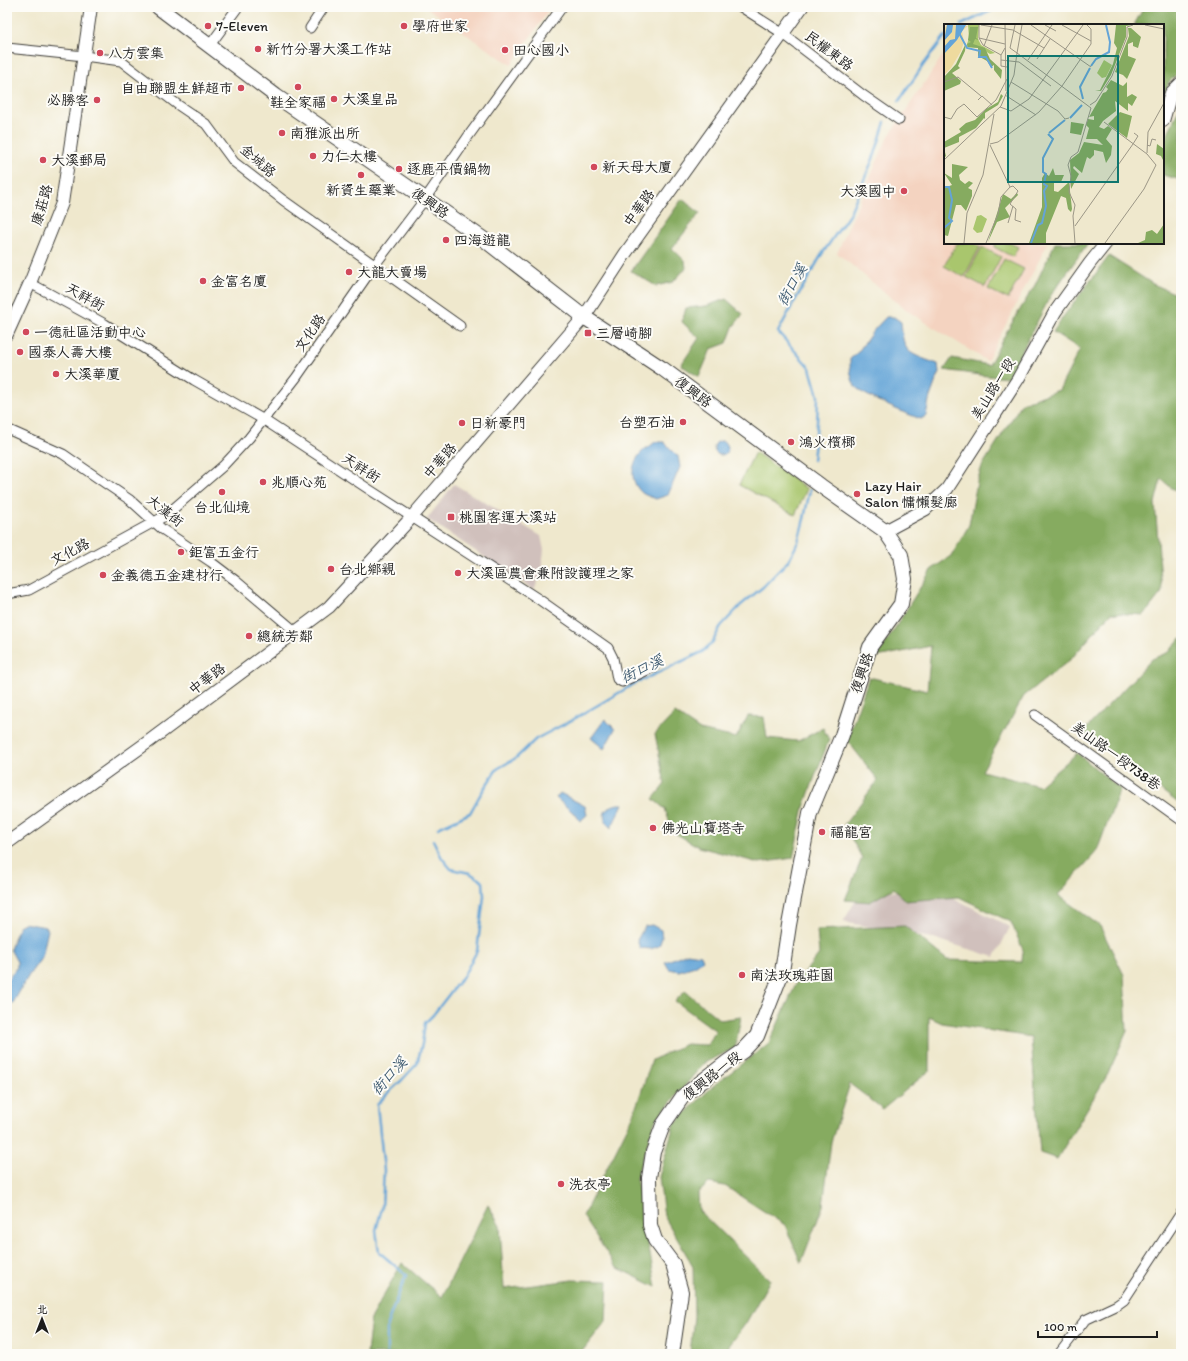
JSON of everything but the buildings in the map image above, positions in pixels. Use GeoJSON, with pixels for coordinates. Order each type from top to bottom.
{"type":"FeatureCollection","features":[{"type":"Feature","properties":{"kind":"main road","name":"復興路"},"geometry":{"type":"LineString","coordinates":[[158,7],[282,100],[498,250],[584,317],[691,390],[821,486],[885,531],[901,555],[905,579],[901,604],[870,647],[842,735],[810,813],[788,930]]}},
{"type":"Feature","properties":{"kind":"main road","name":"復興路一段"},"geometry":{"type":"LineString","coordinates":[[672,1354],[681,1292],[673,1264],[655,1240],[650,1225],[649,1178],[653,1152],[663,1125],[683,1096],[743,1051],[757,1036],[782,972],[788,930]]}},
{"type":"Feature","properties":{"kind":"street","name":"康莊路"},"geometry":{"type":"LineString","coordinates":[[7,334],[30,283],[62,202],[90,7]]}},
{"type":"Feature","properties":{"kind":"street"},"geometry":{"type":"LineString","coordinates":[[210,45],[238,7]]}},
{"type":"Feature","properties":{"kind":"street"},"geometry":{"type":"LineString","coordinates":[[310,28],[324,7]]}},
{"type":"Feature","properties":{"kind":"street","name":"文化路"},"geometry":{"type":"LineString","coordinates":[[7,594],[29,590],[165,516],[223,466],[250,438],[296,378],[374,266],[425,199],[466,138],[562,7]]}},
{"type":"Feature","properties":{"kind":"street","name":"民權東路"},"geometry":{"type":"LineString","coordinates":[[741,7],[782,33],[863,95],[899,120]]}},
{"type":"Feature","properties":{"kind":"street","name":"中華路"},"geometry":{"type":"LineString","coordinates":[[7,843],[142,746],[328,607],[412,516],[584,317],[625,254],[802,7]]}},
{"type":"Feature","properties":{"kind":"street","name":"金城路"},"geometry":{"type":"LineString","coordinates":[[7,48],[121,61],[178,105],[206,124],[234,162],[283,200],[460,326]]}},
{"type":"Feature","properties":{"kind":"street"},"geometry":{"type":"LineString","coordinates":[[1164,118],[1171,94],[1181,83]]}},
{"type":"Feature","properties":{"kind":"street","name":"美山路一段"},"geometry":{"type":"LineString","coordinates":[[885,531],[926,509],[947,489],[1018,379],[1055,312],[1105,244]]}},
{"type":"Feature","properties":{"kind":"street","name":"天祥街"},"geometry":{"type":"LineString","coordinates":[[30,283],[105,324],[264,420],[537,598],[608,648],[613,658],[617,679],[622,682],[654,667]]}},
{"type":"Feature","properties":{"kind":"street","name":"大漢街"},"geometry":{"type":"LineString","coordinates":[[7,429],[36,441],[70,458],[130,500],[154,522],[236,581],[296,632]]}},
{"type":"Feature","properties":{"kind":"street","name":"美山路一段738巷"},"geometry":{"type":"LineString","coordinates":[[1035,714],[1181,820]]}},
{"type":"Feature","properties":{"kind":"street"},"geometry":{"type":"LineString","coordinates":[[1059,1354],[1085,1320],[1091,1316],[1117,1306],[1124,1300],[1167,1232],[1181,1213]]}},
{"type":"Feature","properties":{"kind":"shaded area","name":"田心國小"},"geometry":{"type":"Polygon","coordinates":[[[426,7],[551,7],[511,65],[426,7]]]}},
{"type":"Feature","properties":{"kind":"shaded area","name":"大溪國中"},"geometry":{"type":"Polygon","coordinates":[[[944,54],[944,244],[1047,244],[987,361],[906,310],[837,253],[887,139],[944,54]]]}},
{"type":"Feature","properties":{"kind":"shaded area"},"geometry":{"type":"Polygon","coordinates":[[[454,484],[541,536],[544,550],[541,574],[534,590],[427,519],[454,484]]]}},
{"type":"Feature","properties":{"kind":"shaded area"},"geometry":{"type":"Polygon","coordinates":[[[862,890],[944,893],[1010,927],[995,957],[932,938],[843,922],[862,890]]]}},
{"type":"Feature","properties":{"kind":"green space"},"geometry":{"type":"Polygon","coordinates":[[[1144,7],[1181,7],[1181,70],[1169,82],[1164,94],[1164,24],[1135,24],[1144,7]]]}},
{"type":"Feature","properties":{"kind":"green space"},"geometry":{"type":"Polygon","coordinates":[[[1181,104],[1181,180],[1164,175],[1164,143],[1181,104]]]}},
{"type":"Feature","properties":{"kind":"green space"},"geometry":{"type":"Polygon","coordinates":[[[682,199],[700,213],[672,248],[685,261],[686,268],[673,282],[656,286],[631,271],[682,199]]]}},
{"type":"Feature","properties":{"kind":"green space"},"geometry":{"type":"Polygon","coordinates":[[[956,244],[975,244],[980,247],[964,277],[944,266],[956,244]]]}},
{"type":"Feature","properties":{"kind":"green space"},"geometry":{"type":"Polygon","coordinates":[[[996,244],[1012,244],[1018,247],[1013,257],[994,247],[996,244]]]}},
{"type":"Feature","properties":{"kind":"green space"},"geometry":{"type":"Polygon","coordinates":[[[1055,244],[1087,244],[1051,295],[1008,378],[944,370],[952,358],[989,365],[1007,331],[1035,285],[1055,244]]]}},
{"type":"Feature","properties":{"kind":"green space"},"geometry":{"type":"Polygon","coordinates":[[[982,247],[1001,257],[985,287],[966,277],[982,247]]]}},
{"type":"Feature","properties":{"kind":"green space"},"geometry":{"type":"Polygon","coordinates":[[[1109,256],[1153,284],[1181,296],[1181,496],[1161,479],[1155,503],[1162,592],[1144,615],[1111,613],[1071,659],[1024,696],[982,771],[1039,786],[1077,753],[1120,789],[1097,851],[1058,895],[1100,926],[1124,975],[1127,1031],[1108,1074],[1057,1159],[1040,1153],[1031,1037],[942,1023],[929,1017],[929,1071],[883,1109],[850,1084],[831,1142],[823,1206],[801,1263],[785,1225],[725,1186],[709,1183],[698,1193],[699,1211],[770,1280],[746,1323],[723,1354],[690,1354],[694,1316],[693,1266],[664,1216],[659,1177],[674,1124],[713,1086],[769,1043],[797,982],[819,954],[817,930],[905,926],[947,960],[1022,962],[1023,950],[1011,922],[959,897],[905,901],[894,888],[870,902],[845,900],[862,858],[844,825],[878,780],[847,740],[869,677],[927,691],[931,646],[877,657],[931,570],[952,555],[969,525],[977,482],[982,466],[1022,403],[1059,390],[1080,349],[1053,332],[1109,256]]]}},
{"type":"Feature","properties":{"kind":"green space"},"geometry":{"type":"Polygon","coordinates":[[[1004,259],[1024,269],[1008,299],[988,289],[1004,259]]]}},
{"type":"Feature","properties":{"kind":"green space"},"geometry":{"type":"Polygon","coordinates":[[[726,299],[743,314],[733,327],[727,343],[711,349],[699,377],[681,365],[699,338],[682,322],[686,308],[706,306],[726,299]]]}},
{"type":"Feature","properties":{"kind":"green space"},"geometry":{"type":"Polygon","coordinates":[[[755,452],[807,489],[795,515],[739,485],[755,452]]]}},
{"type":"Feature","properties":{"kind":"green space"},"geometry":{"type":"Polygon","coordinates":[[[1181,637],[1181,805],[1083,732],[1152,659],[1169,652],[1181,637]]]}},
{"type":"Feature","properties":{"kind":"green space"},"geometry":{"type":"Polygon","coordinates":[[[675,713],[700,730],[736,738],[748,716],[764,717],[767,738],[798,741],[823,728],[829,740],[804,807],[793,858],[759,863],[699,847],[673,832],[665,809],[653,799],[665,784],[655,734],[675,713]]]}},
{"type":"Feature","properties":{"kind":"green space"},"geometry":{"type":"Polygon","coordinates":[[[685,991],[720,1020],[741,1017],[735,1048],[704,1063],[655,1121],[636,1178],[656,1287],[616,1267],[583,1216],[633,1116],[652,1060],[686,1044],[707,1045],[716,1031],[675,1001],[685,991]]]}},
{"type":"Feature","properties":{"kind":"green space"},"geometry":{"type":"Polygon","coordinates":[[[488,1205],[500,1226],[504,1289],[572,1280],[608,1281],[606,1321],[580,1354],[518,1354],[501,1350],[500,1354],[367,1354],[371,1317],[402,1263],[442,1297],[488,1205]]]}},
{"type":"Feature","properties":{"kind":"water"},"geometry":{"type":"Polygon","coordinates":[[[886,317],[894,317],[901,322],[903,340],[910,352],[938,364],[939,372],[929,400],[926,416],[921,419],[866,395],[855,386],[852,379],[850,359],[858,352],[873,331],[886,317]]]}},
{"type":"Feature","properties":{"kind":"water"},"geometry":{"type":"Polygon","coordinates":[[[718,441],[724,441],[728,445],[728,451],[724,455],[718,455],[714,451],[714,445],[718,441]]]}},
{"type":"Feature","properties":{"kind":"water"},"geometry":{"type":"Polygon","coordinates":[[[655,442],[664,442],[678,456],[680,467],[668,495],[656,499],[642,493],[633,477],[634,465],[640,454],[655,442]]]}},
{"type":"Feature","properties":{"kind":"water"},"geometry":{"type":"Polygon","coordinates":[[[605,719],[615,729],[604,749],[591,738],[605,719]]]}},
{"type":"Feature","properties":{"kind":"water"},"geometry":{"type":"Polygon","coordinates":[[[560,793],[585,806],[587,815],[580,821],[576,815],[556,798],[560,793]]]}},
{"type":"Feature","properties":{"kind":"water"},"geometry":{"type":"Polygon","coordinates":[[[623,804],[611,828],[607,824],[604,816],[609,807],[623,804]]]}},
{"type":"Feature","properties":{"kind":"water"},"geometry":{"type":"Polygon","coordinates":[[[24,923],[46,927],[48,930],[42,957],[29,975],[13,1003],[9,1005],[7,1003],[7,980],[17,967],[17,962],[10,949],[19,926],[24,923]]]}},
{"type":"Feature","properties":{"kind":"water"},"geometry":{"type":"Polygon","coordinates":[[[652,925],[661,930],[662,938],[659,946],[651,949],[640,948],[637,940],[645,926],[652,925]]]}},
{"type":"Feature","properties":{"kind":"water"},"geometry":{"type":"Polygon","coordinates":[[[687,953],[701,955],[703,960],[695,966],[679,971],[669,969],[665,962],[687,953]]]}},
{"type":"Feature","properties":{"kind":"waterway","name":"街口溪"},"geometry":{"type":"LineString","coordinates":[[963,24],[999,7]]}},
{"type":"Feature","properties":{"kind":"waterway","name":"街口溪"},"geometry":{"type":"LineString","coordinates":[[899,101],[944,37]]}},
{"type":"Feature","properties":{"kind":"waterway","name":"街口溪"},"geometry":{"type":"LineString","coordinates":[[813,460],[818,396],[810,368],[778,332],[822,254],[849,215],[875,154],[885,122]]}},
{"type":"Feature","properties":{"kind":"waterway","name":"街口溪"},"geometry":{"type":"LineString","coordinates":[[438,828],[470,813],[497,769],[516,758],[536,739],[634,684],[702,652],[712,643],[721,626],[741,605],[763,587],[789,560],[798,542],[810,490]]}},
{"type":"Feature","properties":{"kind":"waterway","name":"街口溪"},"geometry":{"type":"LineString","coordinates":[[387,1354],[387,1324],[406,1275],[379,1252],[376,1230],[382,1208],[384,1170],[377,1105],[417,1064],[425,1023],[464,975],[477,951],[484,896],[483,882],[470,873],[451,869],[442,858],[433,840]]}},
{"type":"Feature","properties":{"kind":"place","name":"7-Eleven"},"geometry":{"type":"Point","coordinates":[208,26]}},
{"type":"Feature","properties":{"kind":"place","name":"學府世家"},"geometry":{"type":"Point","coordinates":[404,26]}},
{"type":"Feature","properties":{"kind":"place","name":"新竹分署大溪工作站"},"geometry":{"type":"Point","coordinates":[258,49]}},
{"type":"Feature","properties":{"kind":"place","name":"田心國小"},"geometry":{"type":"Point","coordinates":[505,50]}},
{"type":"Feature","properties":{"kind":"place","name":"八方雲集"},"geometry":{"type":"Point","coordinates":[100,53]}},
{"type":"Feature","properties":{"kind":"place","name":"鞋全家福"},"geometry":{"type":"Point","coordinates":[298,87]}},
{"type":"Feature","properties":{"kind":"place","name":"自由聯盟生鮮超市"},"geometry":{"type":"Point","coordinates":[241,88]}},
{"type":"Feature","properties":{"kind":"place","name":"大溪皇品"},"geometry":{"type":"Point","coordinates":[334,99]}},
{"type":"Feature","properties":{"kind":"place","name":"必勝客"},"geometry":{"type":"Point","coordinates":[97,100]}},
{"type":"Feature","properties":{"kind":"place","name":"南雅派出所"},"geometry":{"type":"Point","coordinates":[282,133]}},
{"type":"Feature","properties":{"kind":"place","name":"力仁大樓"},"geometry":{"type":"Point","coordinates":[313,156]}},
{"type":"Feature","properties":{"kind":"place","name":"大溪郵局"},"geometry":{"type":"Point","coordinates":[43,160]}},
{"type":"Feature","properties":{"kind":"place","name":"新天母大廈"},"geometry":{"type":"Point","coordinates":[594,167]}},
{"type":"Feature","properties":{"kind":"place","name":"逐鹿平價鍋物"},"geometry":{"type":"Point","coordinates":[399,169]}},
{"type":"Feature","properties":{"kind":"place","name":"新資生藥業"},"geometry":{"type":"Point","coordinates":[361,175]}},
{"type":"Feature","properties":{"kind":"place","name":"大溪國中"},"geometry":{"type":"Point","coordinates":[904,191]}},
{"type":"Feature","properties":{"kind":"place","name":"四海遊龍"},"geometry":{"type":"Point","coordinates":[446,240]}},
{"type":"Feature","properties":{"kind":"place","name":"大龍大賣場"},"geometry":{"type":"Point","coordinates":[349,272]}},
{"type":"Feature","properties":{"kind":"place","name":"金富名廈"},"geometry":{"type":"Point","coordinates":[203,281]}},
{"type":"Feature","properties":{"kind":"place","name":"一德社區活動中心"},"geometry":{"type":"Point","coordinates":[26,332]}},
{"type":"Feature","properties":{"kind":"place","name":"三層崎腳"},"geometry":{"type":"Point","coordinates":[588,333]}},
{"type":"Feature","properties":{"kind":"place","name":"國泰人壽大樓"},"geometry":{"type":"Point","coordinates":[20,352]}},
{"type":"Feature","properties":{"kind":"place","name":"大溪華廈"},"geometry":{"type":"Point","coordinates":[56,374]}},
{"type":"Feature","properties":{"kind":"place","name":"台塑石油"},"geometry":{"type":"Point","coordinates":[683,422]}},
{"type":"Feature","properties":{"kind":"place","name":"日新豪門"},"geometry":{"type":"Point","coordinates":[462,423]}},
{"type":"Feature","properties":{"kind":"place","name":"鴻火檳榔"},"geometry":{"type":"Point","coordinates":[791,442]}},
{"type":"Feature","properties":{"kind":"place","name":"兆順心苑"},"geometry":{"type":"Point","coordinates":[263,482]}},
{"type":"Feature","properties":{"kind":"place","name":"台北仙境"},"geometry":{"type":"Point","coordinates":[222,492]}},
{"type":"Feature","properties":{"kind":"place","name":"Lazy Hair Salon 慵懶髮廊"},"geometry":{"type":"Point","coordinates":[857,494]}},
{"type":"Feature","properties":{"kind":"place","name":"桃園客運大溪站"},"geometry":{"type":"Point","coordinates":[451,517]}},
{"type":"Feature","properties":{"kind":"place","name":"鉅富五金行"},"geometry":{"type":"Point","coordinates":[181,552]}},
{"type":"Feature","properties":{"kind":"place","name":"台北鄉親"},"geometry":{"type":"Point","coordinates":[331,569]}},
{"type":"Feature","properties":{"kind":"place","name":"大溪區農會兼附設護理之家"},"geometry":{"type":"Point","coordinates":[458,573]}},
{"type":"Feature","properties":{"kind":"place","name":"金義德五金建材行"},"geometry":{"type":"Point","coordinates":[103,575]}},
{"type":"Feature","properties":{"kind":"place","name":"總統芳鄰"},"geometry":{"type":"Point","coordinates":[249,636]}},
{"type":"Feature","properties":{"kind":"place","name":"佛光山寶塔寺"},"geometry":{"type":"Point","coordinates":[653,828]}},
{"type":"Feature","properties":{"kind":"place","name":"福龍宮"},"geometry":{"type":"Point","coordinates":[822,832]}},
{"type":"Feature","properties":{"kind":"place","name":"南法玫瑰莊園"},"geometry":{"type":"Point","coordinates":[742,975]}},
{"type":"Feature","properties":{"kind":"place","name":"洗衣亭"},"geometry":{"type":"Point","coordinates":[561,1184]}}]}
